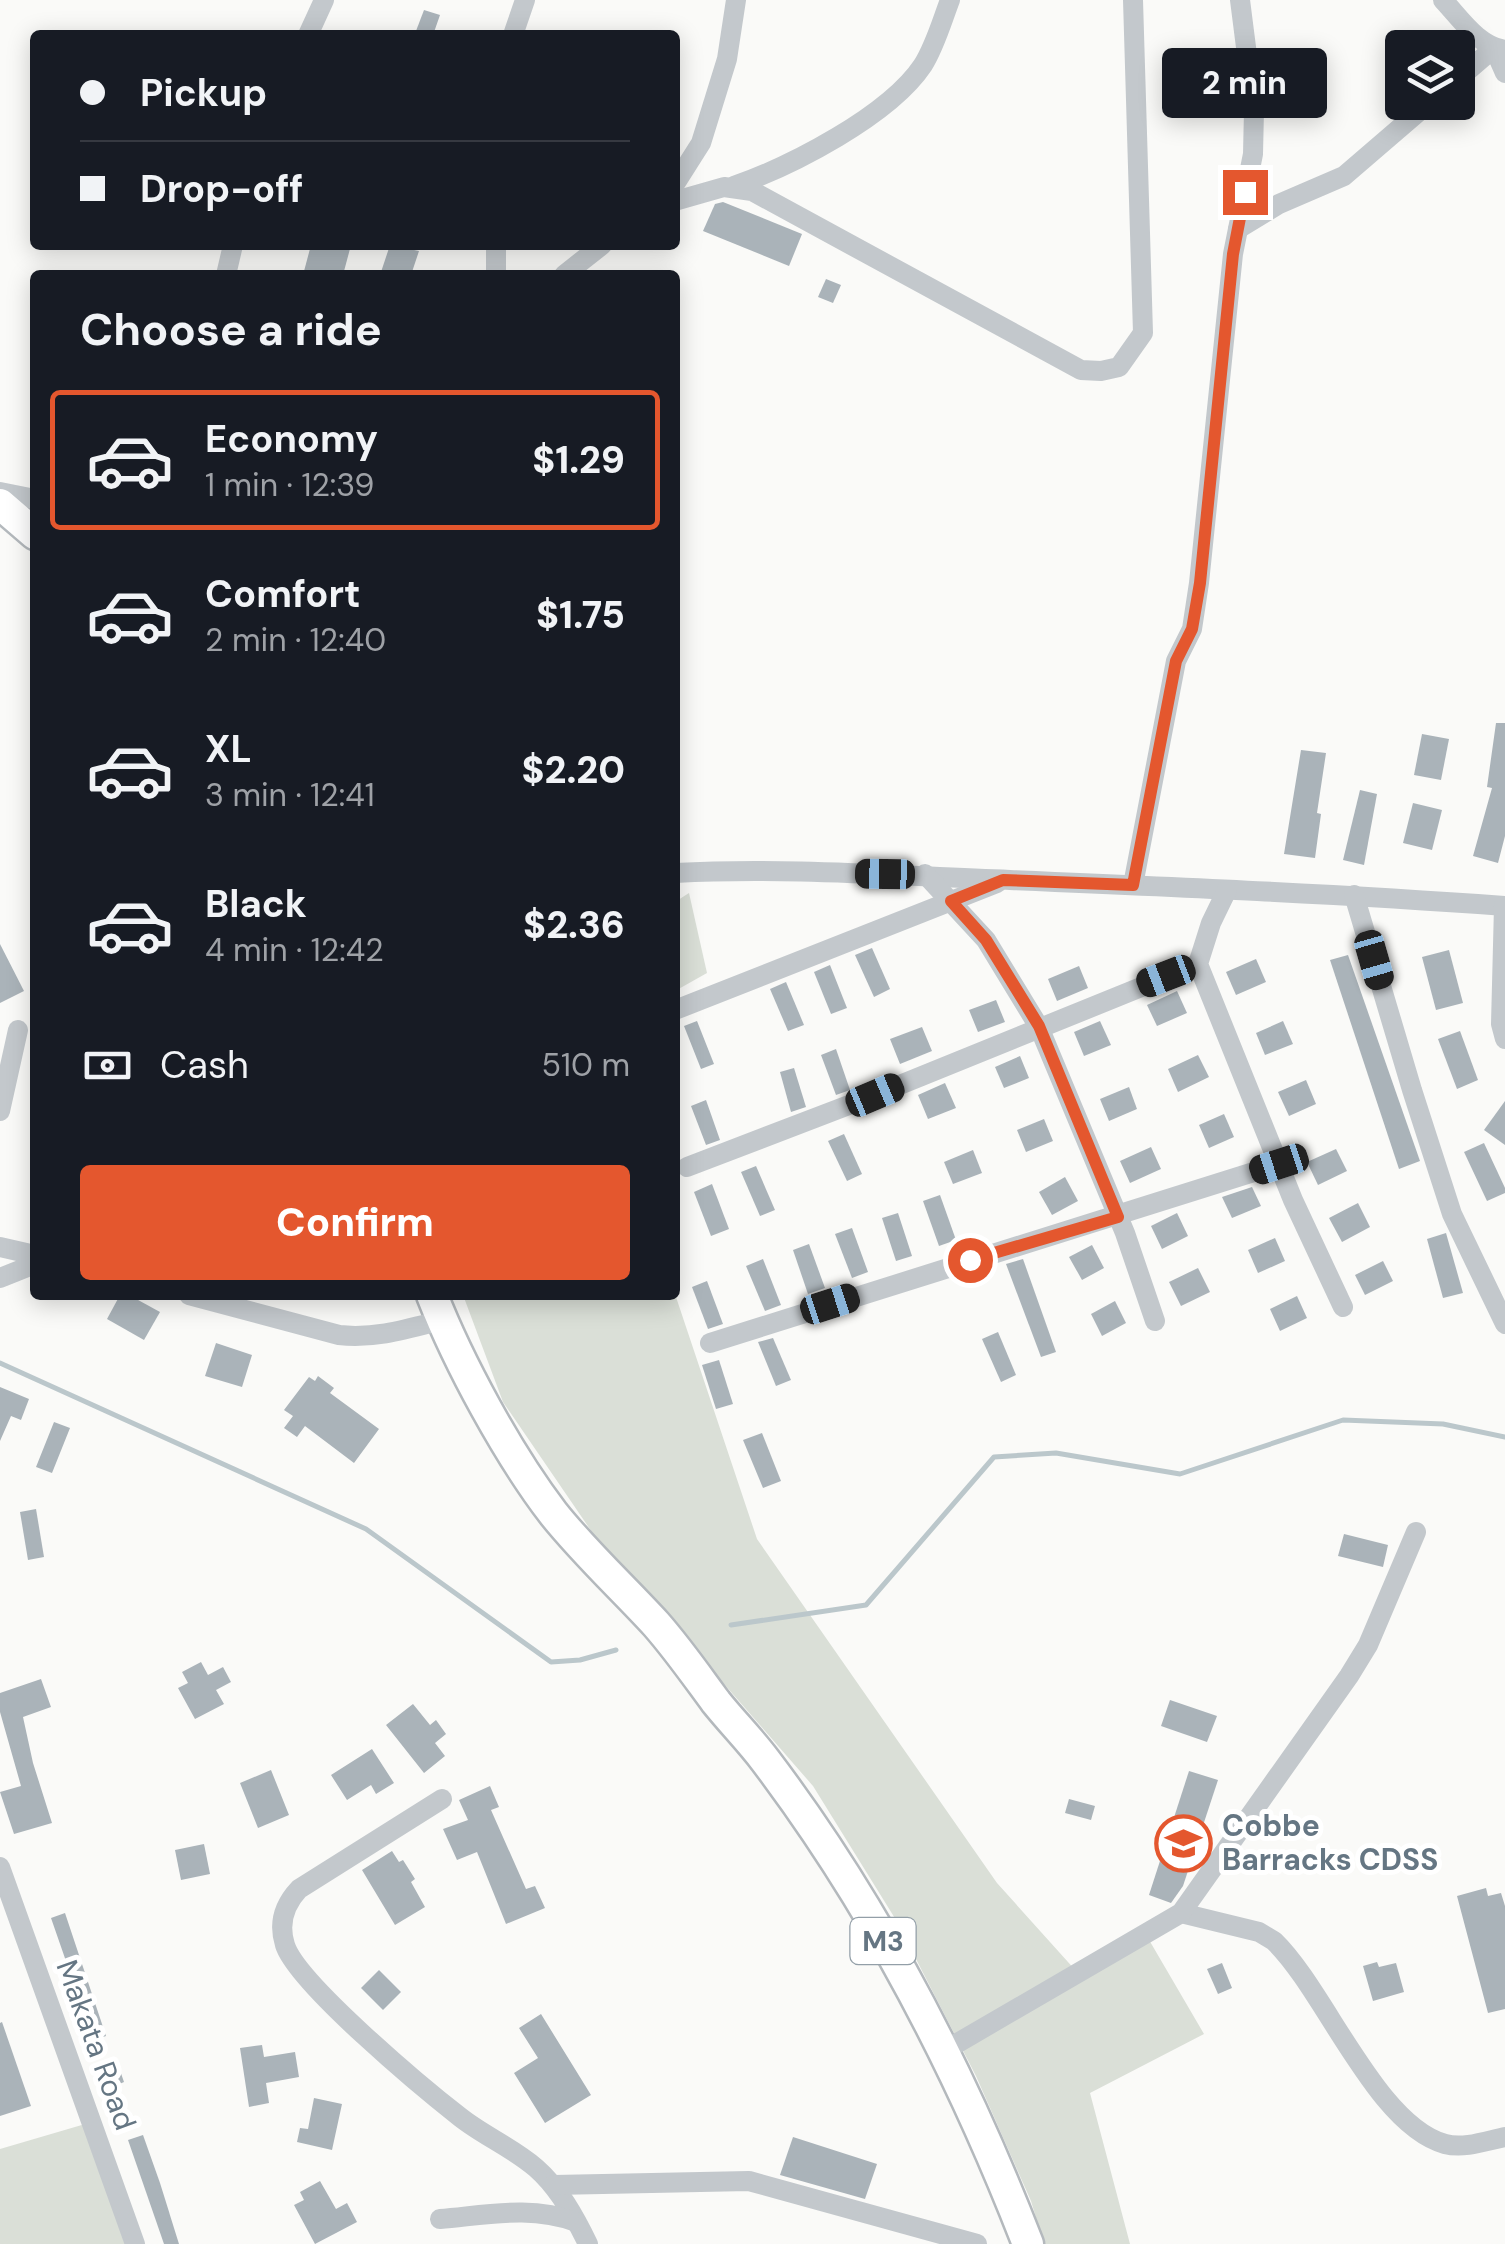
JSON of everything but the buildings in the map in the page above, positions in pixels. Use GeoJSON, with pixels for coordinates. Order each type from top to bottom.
{"type":"FeatureCollection","features":[{"type":"Feature","properties":{"kind":"highway"},"geometry":{"type":"LineString","coordinates":[[0,504],[30,530]]}},
{"type":"Feature","properties":{"kind":"highway","name":"M3"},"geometry":{"type":"LineString","coordinates":[[437,1307],[512,1452],[534,1486],[556,1516],[692,1666],[765,1760],[862,1905],[942,2052],[1004,2182],[1028,2244]]}},
{"type":"Feature","properties":{"kind":"street"},"geometry":{"type":"LineString","coordinates":[[310,30],[324,0]]}},
{"type":"Feature","properties":{"kind":"street"},"geometry":{"type":"LineString","coordinates":[[515,30],[525,0]]}},
{"type":"Feature","properties":{"kind":"street"},"geometry":{"type":"LineString","coordinates":[[680,176],[701,143],[727,59],[736,0]]}},
{"type":"Feature","properties":{"kind":"street"},"geometry":{"type":"LineString","coordinates":[[680,199],[774,172],[822,147],[910,83],[926,61],[950,0]]}},
{"type":"Feature","properties":{"kind":"street"},"geometry":{"type":"LineString","coordinates":[[733,186],[752,191],[1082,370],[1120,366],[1143,333],[1133,0]]}},
{"type":"Feature","properties":{"kind":"street"},"geometry":{"type":"LineString","coordinates":[[1133,885],[1176,661],[1192,629],[1200,583],[1212,439],[1238,228],[1253,154],[1254,110],[1240,0]]}},
{"type":"Feature","properties":{"kind":"street"},"geometry":{"type":"LineString","coordinates":[[1443,0],[1481,40],[1500,49]]}},
{"type":"Feature","properties":{"kind":"street"},"geometry":{"type":"LineString","coordinates":[[1500,49],[1505,73]]}},
{"type":"Feature","properties":{"kind":"street"},"geometry":{"type":"LineString","coordinates":[[1475,67],[1500,49]]}},
{"type":"Feature","properties":{"kind":"street"},"geometry":{"type":"LineString","coordinates":[[1238,228],[1279,204],[1344,176],[1409,120]]}},
{"type":"Feature","properties":{"kind":"street"},"geometry":{"type":"LineString","coordinates":[[570,270],[596,250]]}},
{"type":"Feature","properties":{"kind":"street"},"geometry":{"type":"LineString","coordinates":[[0,492],[30,497]]}},
{"type":"Feature","properties":{"kind":"street"},"geometry":{"type":"LineString","coordinates":[[680,872],[925,874],[1504,906],[1501,1024],[1505,1038]]}},
{"type":"Feature","properties":{"kind":"street"},"geometry":{"type":"LineString","coordinates":[[925,874],[986,940],[1039,1026],[1118,1217],[1155,1322]]}},
{"type":"Feature","properties":{"kind":"street"},"geometry":{"type":"LineString","coordinates":[[680,1008],[1003,880]]}},
{"type":"Feature","properties":{"kind":"street"},"geometry":{"type":"LineString","coordinates":[[1227,890],[1198,964],[1279,1164],[1343,1307]]}},
{"type":"Feature","properties":{"kind":"street"},"geometry":{"type":"LineString","coordinates":[[1354,895],[1452,1214],[1505,1324]]}},
{"type":"Feature","properties":{"kind":"street"},"geometry":{"type":"LineString","coordinates":[[687,1167],[1198,964]]}},
{"type":"Feature","properties":{"kind":"street"},"geometry":{"type":"LineString","coordinates":[[0,1110],[18,1030]]}},
{"type":"Feature","properties":{"kind":"street"},"geometry":{"type":"LineString","coordinates":[[710,1343],[1279,1164]]}},
{"type":"Feature","properties":{"kind":"street"},"geometry":{"type":"LineString","coordinates":[[0,1247],[30,1253]]}},
{"type":"Feature","properties":{"kind":"street"},"geometry":{"type":"LineString","coordinates":[[0,1278],[30,1266]]}},
{"type":"Feature","properties":{"kind":"street"},"geometry":{"type":"LineString","coordinates":[[208,1300],[358,1337],[373,1337],[437,1307]]}},
{"type":"Feature","properties":{"kind":"street"},"geometry":{"type":"LineString","coordinates":[[942,2052],[1180,1913],[1368,1645],[1416,1532]]}},
{"type":"Feature","properties":{"kind":"street"},"geometry":{"type":"LineString","coordinates":[[442,1799],[299,1889],[286,1903],[282,1922],[285,1946],[318,1990],[410,2076],[460,2117],[535,2167],[556,2189],[588,2244]]}},
{"type":"Feature","properties":{"kind":"street","name":"Makata Road"},"geometry":{"type":"LineString","coordinates":[[0,1867],[135,2244]]}},
{"type":"Feature","properties":{"kind":"street"},"geometry":{"type":"LineString","coordinates":[[1180,1913],[1259,1932],[1274,1941],[1412,2126],[1442,2144],[1458,2146],[1505,2137]]}},
{"type":"Feature","properties":{"kind":"street"},"geometry":{"type":"LineString","coordinates":[[556,2189],[749,2182],[978,2244]]}},
{"type":"Feature","properties":{"kind":"street"},"geometry":{"type":"LineString","coordinates":[[540,2211],[556,2189]]}},
{"type":"Feature","properties":{"kind":"street"},"geometry":{"type":"LineString","coordinates":[[440,2219],[540,2211],[576,2222]]}},
{"type":"Feature","properties":{"kind":"shaded area"},"geometry":{"type":"Polygon","coordinates":[[[689,893],[707,973],[680,988],[680,899],[689,893]]]}},
{"type":"Feature","properties":{"kind":"shaded area"},"geometry":{"type":"Polygon","coordinates":[[[465,1300],[677,1300],[757,1539],[997,1883],[1077,1972],[1145,1933],[1204,2034],[1090,2093],[1130,2244],[1044,2244],[1031,2201],[976,2076],[896,1920],[813,1786],[594,1535],[503,1402],[465,1300]]]}},
{"type":"Feature","properties":{"kind":"shaded area"},"geometry":{"type":"Polygon","coordinates":[[[92,2122],[135,2244],[0,2244],[0,2149],[92,2122]]]}},
{"type":"Feature","properties":{"kind":"waterway"},"geometry":{"type":"LineString","coordinates":[[0,1363],[366,1529],[551,1662],[580,1660],[616,1650]]}},
{"type":"Feature","properties":{"kind":"waterway"},"geometry":{"type":"LineString","coordinates":[[731,1625],[866,1605],[994,1457],[1056,1453],[1180,1474],[1343,1420],[1443,1424],[1505,1437]]}},
{"type":"Feature","properties":{"kind":"place","name":"Cobbe Barracks CDSS"},"geometry":{"type":"Point","coordinates":[1183,1843]}},
{"type":"Feature","properties":{"kind":"route"},"geometry":{"type":"LineString","coordinates":[[970,1260],[1118,1217],[1039,1026],[986,940],[951,901],[1003,880],[1133,885],[1176,661],[1192,629],[1200,583],[1233,254],[1245,192]]}}]}
